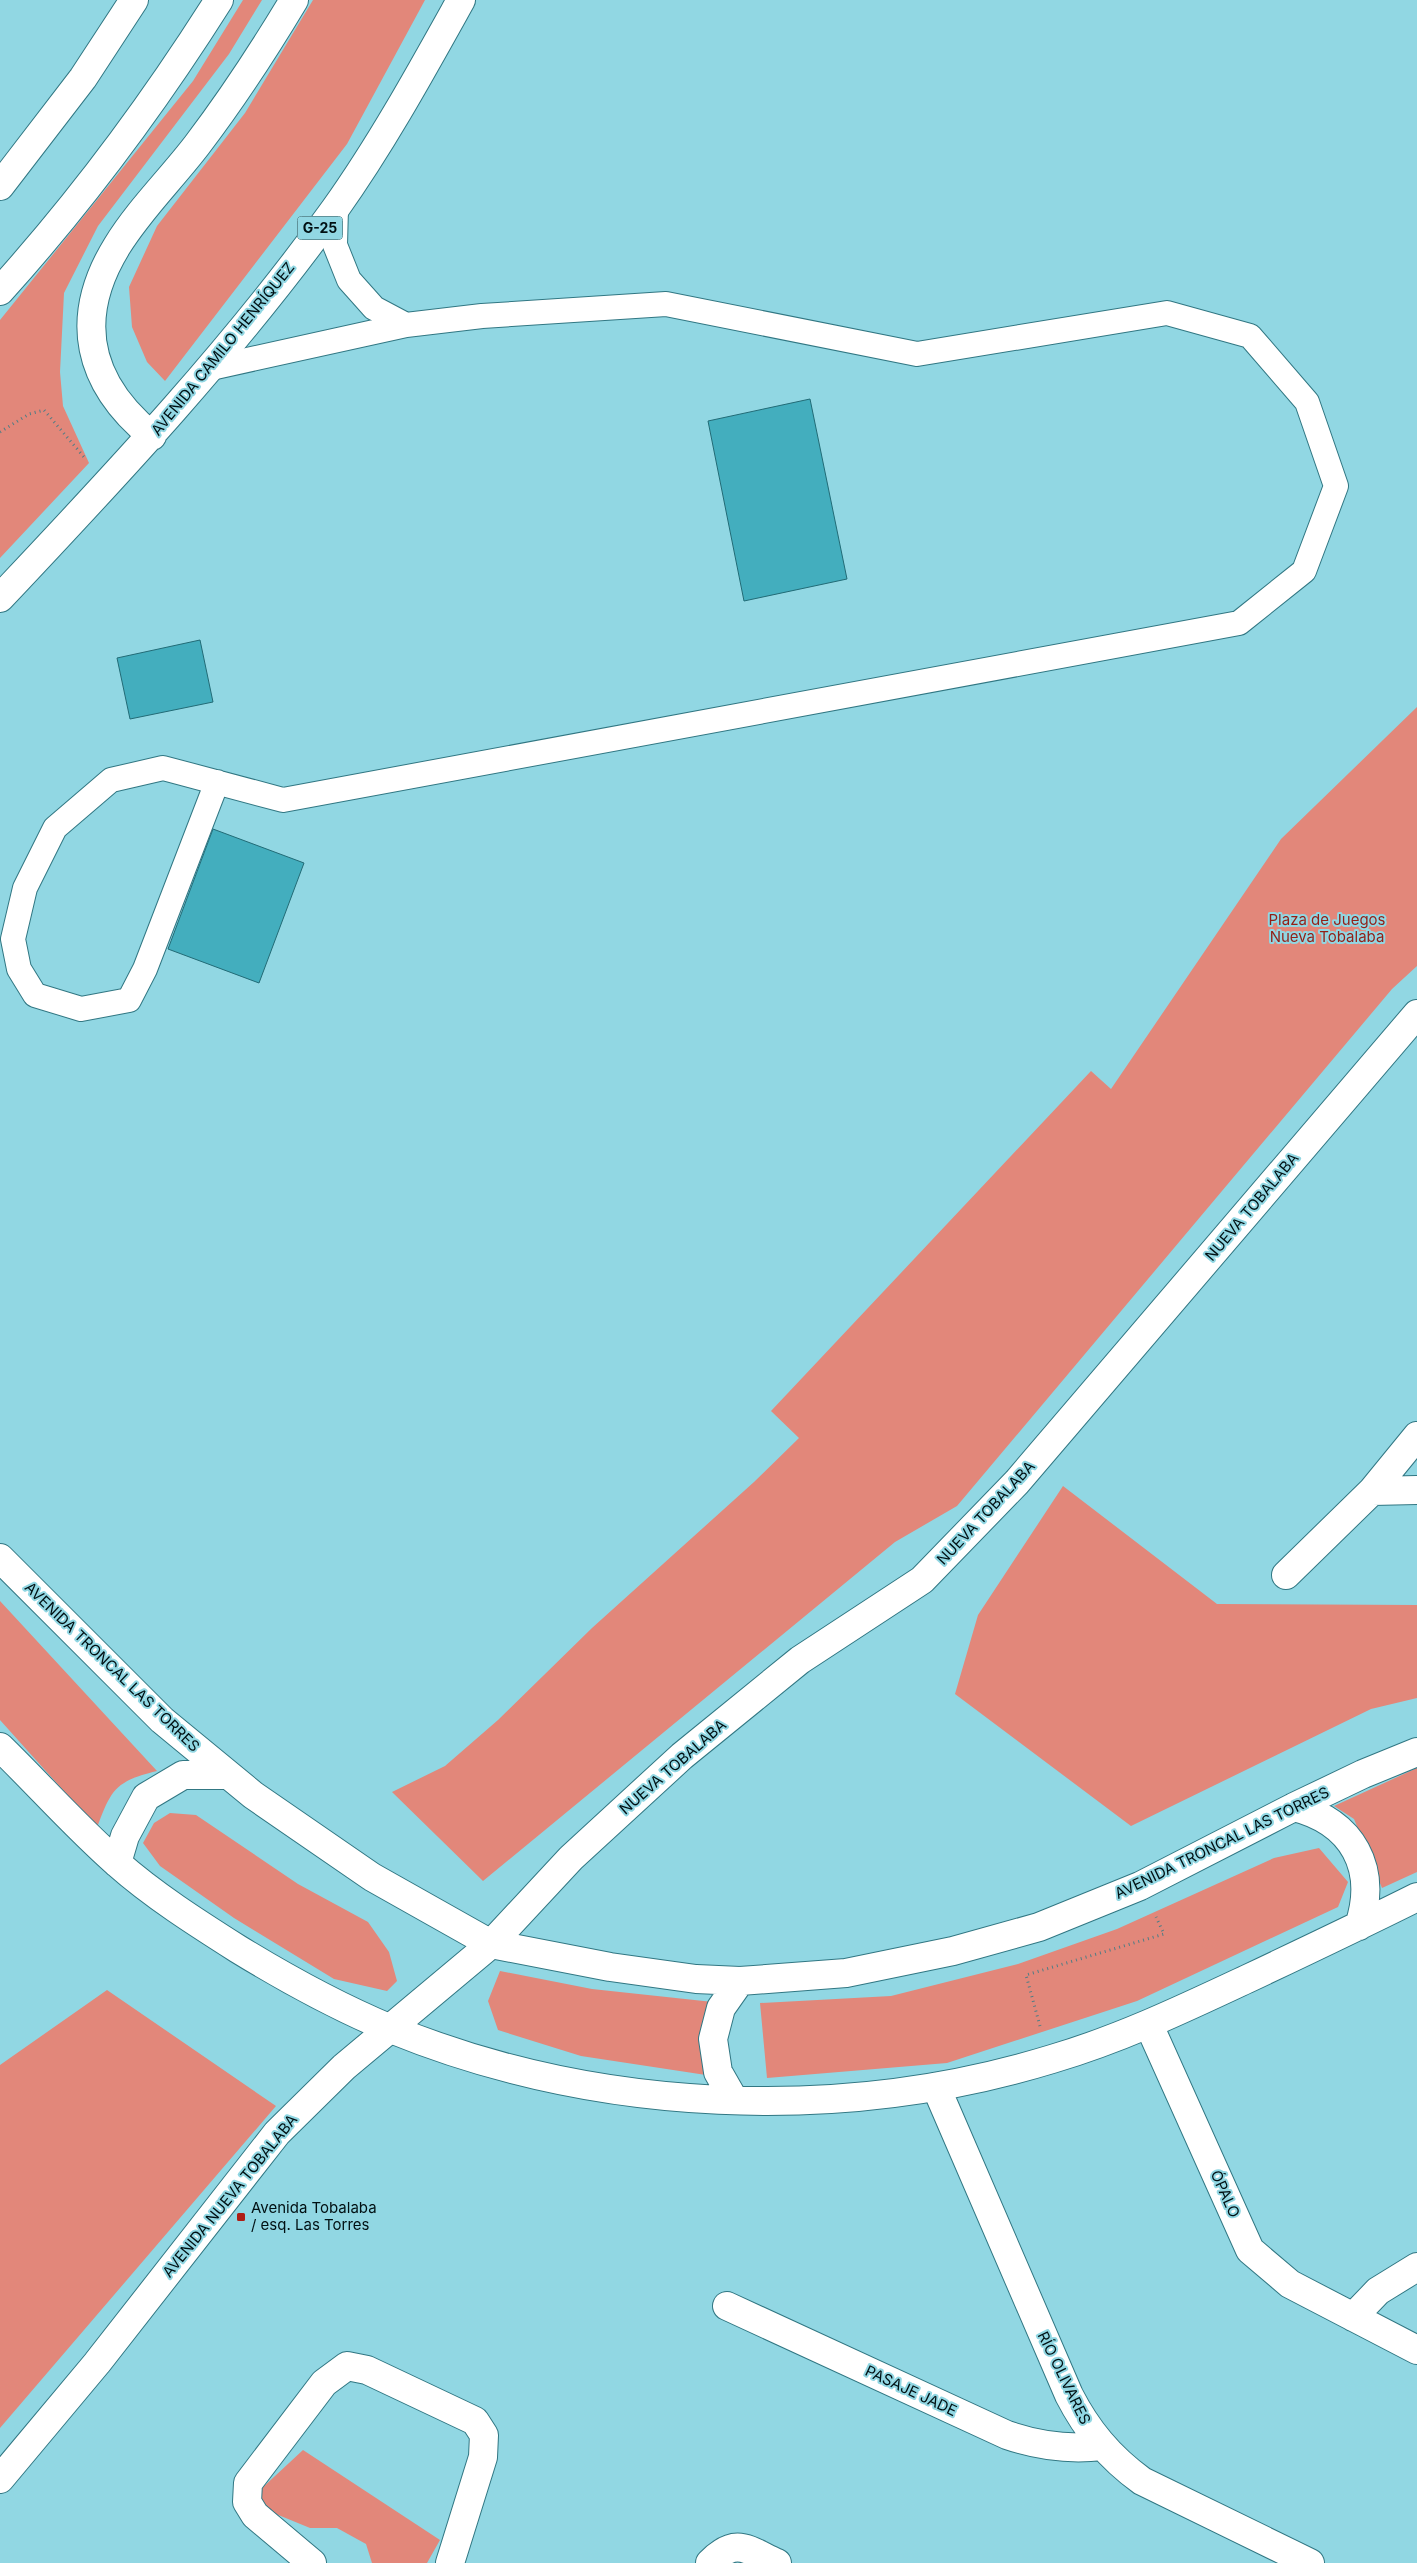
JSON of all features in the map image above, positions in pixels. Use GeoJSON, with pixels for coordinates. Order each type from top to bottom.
{"type":"FeatureCollection","features":[{"type":"Feature","properties":{"kind":"street"},"geometry":{"type":"LineString","coordinates":[[2,178],[84,78],[134,0]]}},
{"type":"Feature","properties":{"kind":"street"},"geometry":{"type":"LineString","coordinates":[[0,291],[72,208],[134,127],[219,0]]}},
{"type":"Feature","properties":{"kind":"street"},"geometry":{"type":"LineString","coordinates":[[152,436],[121,408],[98,371],[93,349],[92,327],[98,286],[117,246],[198,144],[242,82],[294,0]]}},
{"type":"Feature","properties":{"kind":"street","name":"AVENIDA CAMILO HENRÍQUEZ"},"geometry":{"type":"LineString","coordinates":[[0,598],[152,436],[262,306],[336,208],[422,71],[461,0]]}},
{"type":"Feature","properties":{"kind":"street","name":"NUEVA TOBALABA"},"geometry":{"type":"LineString","coordinates":[[491,1944],[571,1858],[682,1756],[800,1660],[922,1580],[1017,1482],[1417,1014]]}},
{"type":"Feature","properties":{"kind":"street"},"geometry":{"type":"LineString","coordinates":[[1286,1575],[1372,1490],[1417,1436]]}},
{"type":"Feature","properties":{"kind":"street"},"geometry":{"type":"LineString","coordinates":[[1372,1490],[1417,1490]]}},
{"type":"Feature","properties":{"kind":"street","name":"AVENIDA TRONCAL LAS TORRES"},"geometry":{"type":"LineString","coordinates":[[0,1558],[162,1720],[227,1775],[372,1877],[491,1944],[610,1967],[696,1979],[740,1982],[846,1973],[953,1951],[1039,1927],[1140,1886],[1294,1807],[1363,1774],[1417,1752]]}},
{"type":"Feature","properties":{"kind":"street"},"geometry":{"type":"LineString","coordinates":[[0,1747],[117,1863],[180,1911],[269,1968],[323,1997],[391,2029],[504,2066],[563,2080],[667,2096],[734,2100],[811,2100],[868,2096],[936,2086],[1050,2060],[1149,2025],[1417,1897]]}},
{"type":"Feature","properties":{"kind":"street"},"geometry":{"type":"LineString","coordinates":[[117,1863],[125,1836],[146,1797],[183,1775],[227,1775]]}},
{"type":"Feature","properties":{"kind":"street"},"geometry":{"type":"LineString","coordinates":[[1294,1807],[1325,1817],[1339,1828],[1352,1844],[1362,1863],[1367,1884],[1366,1905],[1359,1926]]}},
{"type":"Feature","properties":{"kind":"street","name":"AVENIDA NUEVA TOBALABA"},"geometry":{"type":"LineString","coordinates":[[0,2479],[97,2363],[277,2133],[344,2067],[491,1944]]}},
{"type":"Feature","properties":{"kind":"street"},"geometry":{"type":"LineString","coordinates":[[734,2100],[718,2072],[712,2039],[721,2008],[740,1982]]}},
{"type":"Feature","properties":{"kind":"street","name":"ÓPALO"},"geometry":{"type":"LineString","coordinates":[[1149,2025],[1250,2250],[1290,2284],[1417,2350]]}},
{"type":"Feature","properties":{"kind":"street","name":"RÍO OLIVARES"},"geometry":{"type":"LineString","coordinates":[[936,2086],[1069,2394],[1083,2422],[1120,2465],[1142,2481],[1310,2563]]}},
{"type":"Feature","properties":{"kind":"street"},"geometry":{"type":"LineString","coordinates":[[1353,2317],[1378,2291],[1417,2267]]}},
{"type":"Feature","properties":{"kind":"street","name":"PASAJE JADE"},"geometry":{"type":"LineString","coordinates":[[727,2306],[1007,2435],[1053,2448],[1077,2449],[1102,2446]]}},
{"type":"Feature","properties":{"kind":"street"},"geometry":{"type":"LineString","coordinates":[[312,2563],[255,2515],[247,2502],[248,2484],[324,2383],[347,2366],[367,2370],[475,2422],[484,2435],[482,2457],[450,2563]]}},
{"type":"Feature","properties":{"kind":"street"},"geometry":{"type":"LineString","coordinates":[[717,2556],[742,2547],[777,2563]]}},
{"type":"Feature","properties":{"kind":"lane"},"geometry":{"type":"LineString","coordinates":[[336,208],[335,245],[349,280],[374,308],[406,325]]}},
{"type":"Feature","properties":{"kind":"lane"},"geometry":{"type":"LineString","coordinates":[[211,368],[406,325],[482,316],[666,304],[917,354],[1167,313],[1250,336],[1307,402],[1336,486],[1304,571],[1239,624],[283,800],[217,782],[163,768],[111,780],[56,828],[25,888],[13,939],[18,969],[35,995],[81,1009],[129,1000],[145,969],[217,782]]}},
{"type":"Feature","properties":{"kind":"path"},"geometry":{"type":"LineString","coordinates":[[0,432],[29,414],[44,410],[107,485]]}},
{"type":"Feature","properties":{"kind":"path"},"geometry":{"type":"LineString","coordinates":[[1050,2060],[1026,1975],[1164,1934],[1140,1886]]}},
{"type":"Feature","properties":{"kind":"green space"},"geometry":{"type":"Polygon","coordinates":[[[243,0],[262,0],[229,54],[98,226],[64,293],[60,372],[63,406],[89,463],[0,558],[0,320],[193,81],[243,0]]]}},
{"type":"Feature","properties":{"kind":"green space"},"geometry":{"type":"Polygon","coordinates":[[[313,0],[425,0],[347,144],[165,381],[147,362],[132,327],[129,287],[157,226],[245,113],[313,0]]]}},
{"type":"Feature","properties":{"kind":"green space","name":"Plaza de Juegos Nueva Tobalaba"},"geometry":{"type":"Polygon","coordinates":[[[1417,707],[1417,966],[1392,989],[957,1506],[895,1542],[483,1881],[392,1792],[445,1766],[498,1720],[592,1628],[754,1482],[799,1438],[771,1411],[1091,1071],[1111,1089],[1281,839],[1417,707]]]}},
{"type":"Feature","properties":{"kind":"green space"},"geometry":{"type":"Polygon","coordinates":[[[1063,1486],[1217,1604],[1417,1605],[1417,1698],[1371,1709],[1131,1826],[955,1694],[978,1615],[1063,1486]]]}},
{"type":"Feature","properties":{"kind":"green space"},"geometry":{"type":"Polygon","coordinates":[[[0,1601],[157,1771],[132,1779],[117,1789],[111,1795],[97,1828],[0,1720],[0,1601]]]}},
{"type":"Feature","properties":{"kind":"green space"},"geometry":{"type":"Polygon","coordinates":[[[1417,1768],[1417,1872],[1382,1888],[1354,1819],[1334,1806],[1417,1768]]]}},
{"type":"Feature","properties":{"kind":"green space"},"geometry":{"type":"Polygon","coordinates":[[[170,1813],[196,1815],[298,1884],[368,1922],[389,1952],[397,1981],[387,1991],[334,1979],[234,1918],[160,1866],[143,1843],[154,1823],[170,1813]]]}},
{"type":"Feature","properties":{"kind":"green space"},"geometry":{"type":"Polygon","coordinates":[[[1319,1848],[1348,1882],[1338,1907],[1137,2001],[947,2063],[767,2078],[760,2003],[891,1996],[1018,1964],[1117,1929],[1274,1858],[1319,1848]]]}},
{"type":"Feature","properties":{"kind":"green space"},"geometry":{"type":"Polygon","coordinates":[[[500,1971],[592,1989],[713,2002],[699,2039],[706,2075],[581,2056],[498,2030],[488,2001],[500,1971]]]}},
{"type":"Feature","properties":{"kind":"green space"},"geometry":{"type":"Polygon","coordinates":[[[107,1990],[276,2106],[0,2428],[0,2065],[107,1990]]]}},
{"type":"Feature","properties":{"kind":"green space"},"geometry":{"type":"Polygon","coordinates":[[[303,2450],[440,2540],[427,2563],[372,2563],[366,2544],[337,2528],[310,2528],[247,2502],[303,2450]]]}},
{"type":"Feature","properties":{"kind":"building"},"geometry":{"type":"Polygon","coordinates":[[[810,399],[847,579],[744,601],[708,421],[810,399]]]}},
{"type":"Feature","properties":{"kind":"building"},"geometry":{"type":"Polygon","coordinates":[[[200,640],[213,702],[130,719],[117,658],[200,640]]]}},
{"type":"Feature","properties":{"kind":"building"},"geometry":{"type":"Polygon","coordinates":[[[213,829],[304,863],[259,983],[168,949],[213,829]]]}},
{"type":"Feature","properties":{"kind":"place","name":"Avenida Tobalaba / esq. Las Torres"},"geometry":{"type":"Point","coordinates":[241,2217]}}]}
